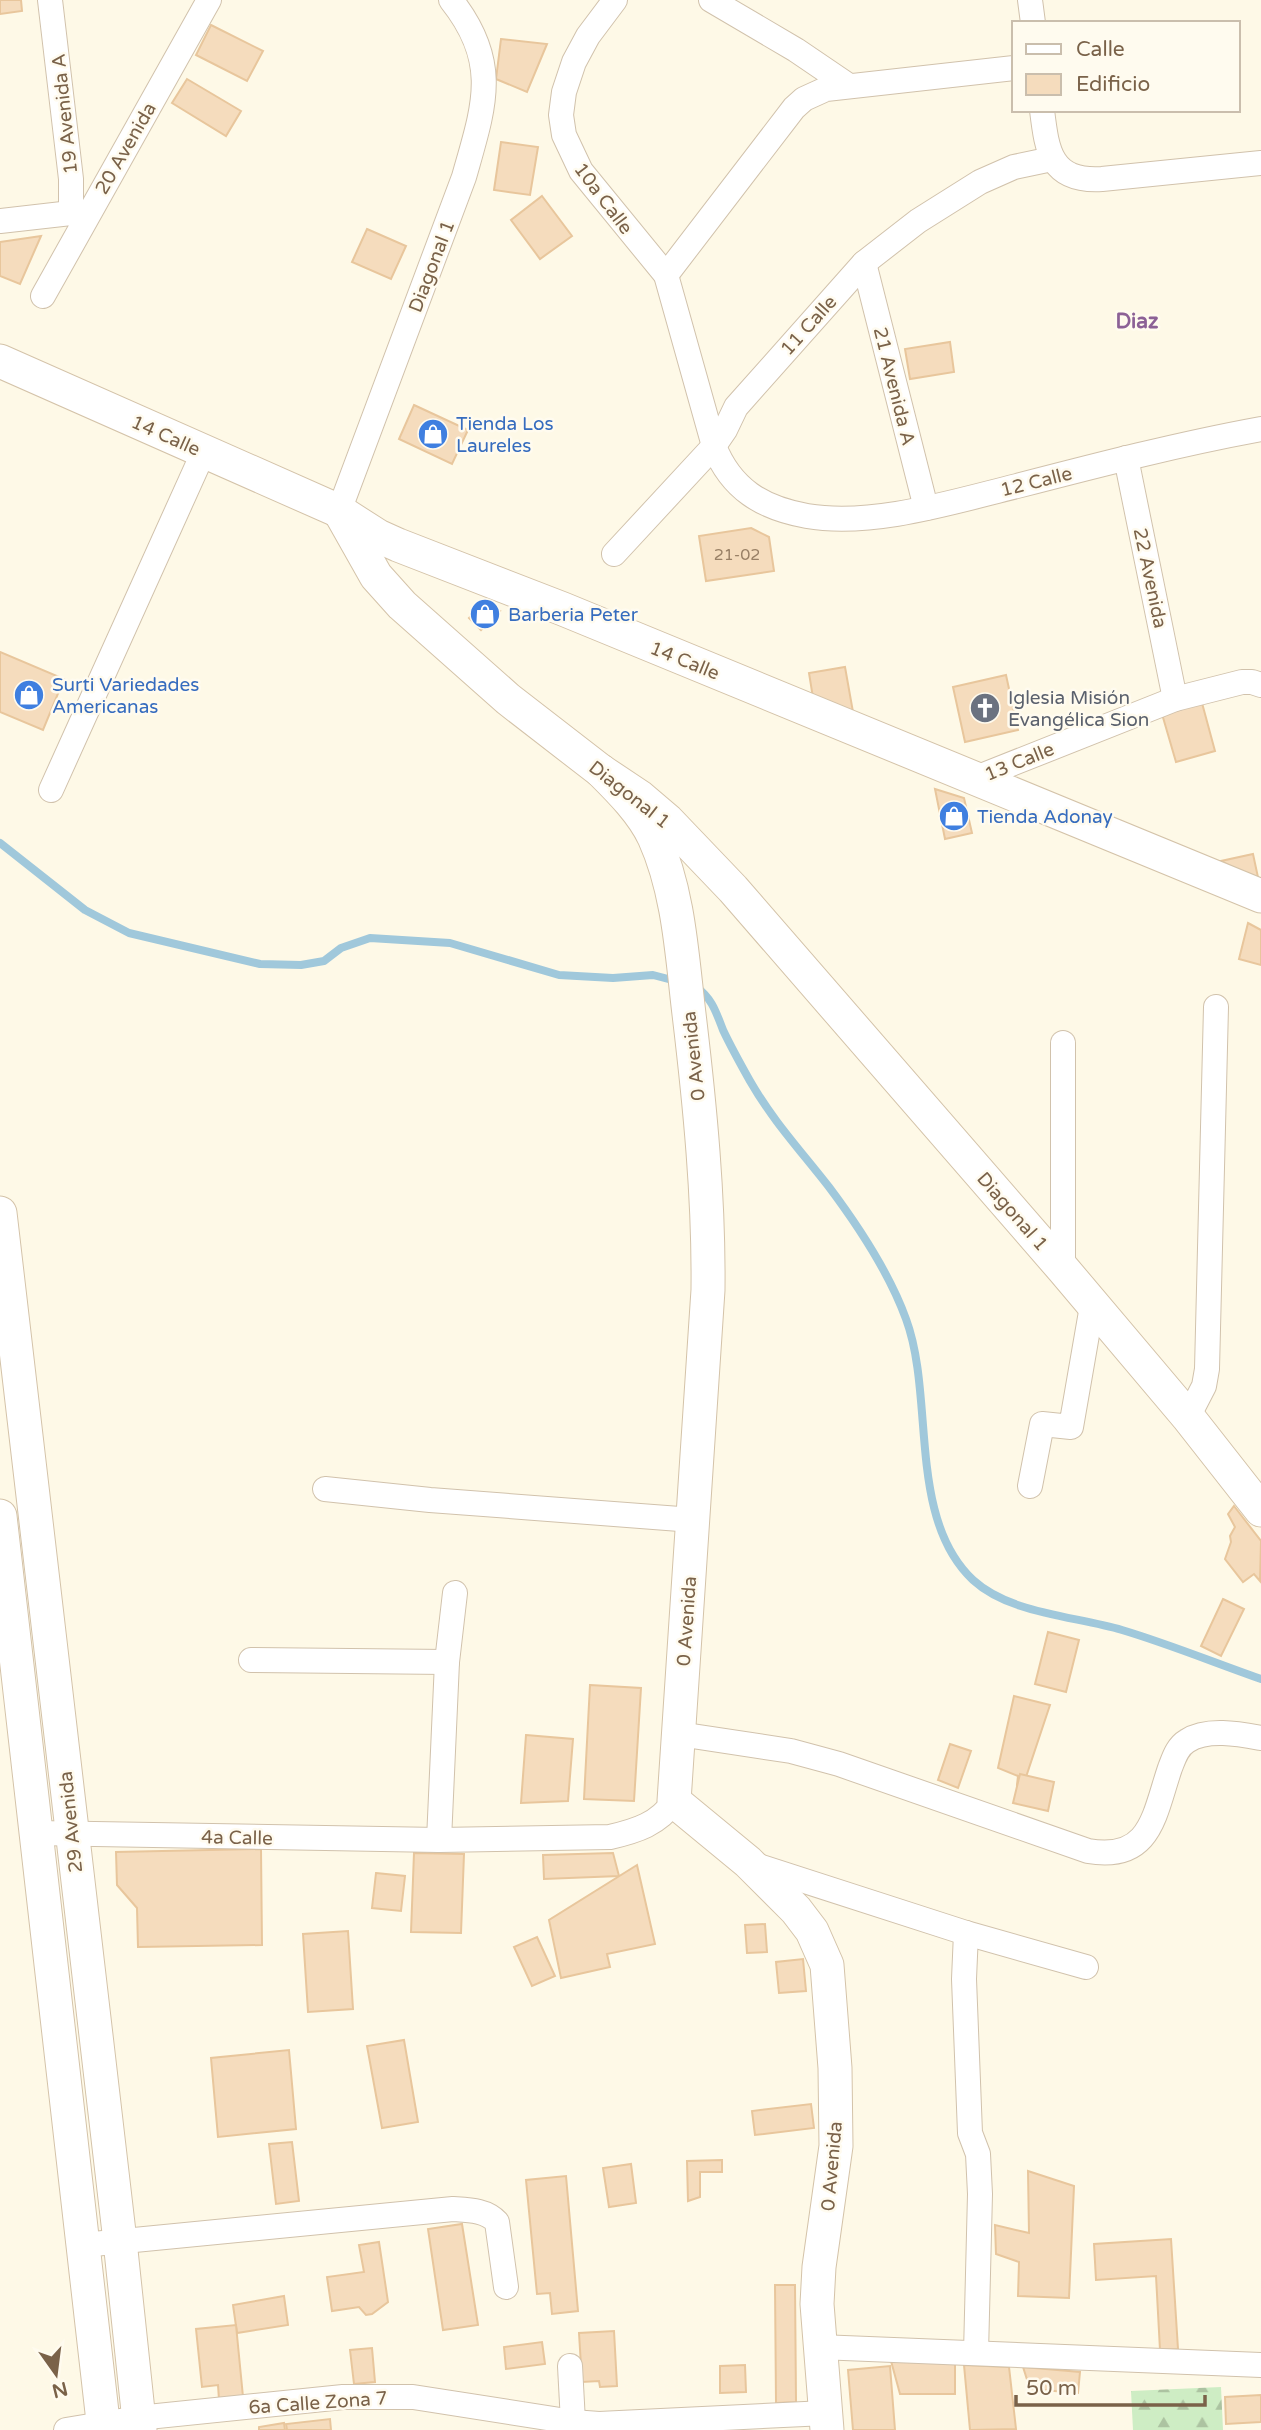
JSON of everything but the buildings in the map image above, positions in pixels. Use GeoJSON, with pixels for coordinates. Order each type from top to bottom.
{"type":"FeatureCollection","features":[{"type":"Feature","properties":{"kind":"street","name":"19 Avenida A"},"geometry":{"type":"LineString","coordinates":[[50,0],[77,216]]}},
{"type":"Feature","properties":{"kind":"street","name":"20 Avenida"},"geometry":{"type":"LineString","coordinates":[[43,296],[77,216],[209,0]]}},
{"type":"Feature","properties":{"kind":"street","name":"Diagonal 1"},"geometry":{"type":"LineString","coordinates":[[451,0],[468,21],[480,50],[484,97],[479,122],[464,177],[339,511],[366,560],[389,592],[508,699],[667,820],[733,889],[1063,1269],[1188,1417],[1261,1510]]}},
{"type":"Feature","properties":{"kind":"street","name":"10a Calle"},"geometry":{"type":"LineString","coordinates":[[615,0],[588,36],[574,62],[561,115],[564,135],[581,171],[666,275],[721,464],[733,481],[750,495],[788,512],[810,516]]}},
{"type":"Feature","properties":{"kind":"street"},"geometry":{"type":"LineString","coordinates":[[711,0],[796,50],[849,86]]}},
{"type":"Feature","properties":{"kind":"street"},"geometry":{"type":"LineString","coordinates":[[1030,0],[1033,21]]}},
{"type":"Feature","properties":{"kind":"street"},"geometry":{"type":"LineString","coordinates":[[666,275],[794,108],[814,93],[849,86],[1012,68]]}},
{"type":"Feature","properties":{"kind":"street"},"geometry":{"type":"LineString","coordinates":[[1042,112],[1045,140],[1055,163],[1079,179],[1261,163]]}},
{"type":"Feature","properties":{"kind":"street","name":"11 Calle"},"geometry":{"type":"LineString","coordinates":[[614,554],[714,446],[736,407],[864,263],[918,221],[980,182],[1014,167],[1055,163]]}},
{"type":"Feature","properties":{"kind":"street"},"geometry":{"type":"LineString","coordinates":[[0,221],[77,216]]}},
{"type":"Feature","properties":{"kind":"street","name":"21 Avenida A"},"geometry":{"type":"LineString","coordinates":[[864,263],[926,508]]}},
{"type":"Feature","properties":{"kind":"street","name":"14 Calle"},"geometry":{"type":"LineString","coordinates":[[0,361],[339,511],[378,536],[398,545],[564,609],[1261,896]]}},
{"type":"Feature","properties":{"kind":"street","name":"12 Calle"},"geometry":{"type":"LineString","coordinates":[[810,516],[867,516],[926,508],[1126,458],[1261,429]]}},
{"type":"Feature","properties":{"kind":"street"},"geometry":{"type":"LineString","coordinates":[[51,790],[204,452]]}},
{"type":"Feature","properties":{"kind":"street","name":"22 Avenida"},"geometry":{"type":"LineString","coordinates":[[1126,458],[1175,699]]}},
{"type":"Feature","properties":{"kind":"street","name":"13 Calle"},"geometry":{"type":"LineString","coordinates":[[976,778],[1175,699],[1242,682],[1261,685]]}},
{"type":"Feature","properties":{"kind":"street","name":"0 Avenida"},"geometry":{"type":"LineString","coordinates":[[601,771],[621,791],[653,837],[667,875],[680,932],[695,1066],[709,1265],[674,1801],[748,1862],[796,1910],[812,1931],[827,1965],[835,2068],[836,2133],[817,2304],[827,2422]]}},
{"type":"Feature","properties":{"kind":"street"},"geometry":{"type":"LineString","coordinates":[[1188,1417],[1204,1386],[1207,1369],[1216,1007]]}},
{"type":"Feature","properties":{"kind":"street"},"geometry":{"type":"LineString","coordinates":[[1063,1044],[1063,1269]]}},
{"type":"Feature","properties":{"kind":"street","name":"29 Avenida"},"geometry":{"type":"LineString","coordinates":[[0,1213],[139,2424]]}},
{"type":"Feature","properties":{"kind":"street"},"geometry":{"type":"LineString","coordinates":[[1030,1486],[1042,1424],[1071,1427],[1093,1306]]}},
{"type":"Feature","properties":{"kind":"street"},"geometry":{"type":"LineString","coordinates":[[325,1489],[430,1500],[693,1520]]}},
{"type":"Feature","properties":{"kind":"street","name":"29 Avenida"},"geometry":{"type":"LineString","coordinates":[[0,1516],[7,1646],[36,1833],[104,2427]]}},
{"type":"Feature","properties":{"kind":"street"},"geometry":{"type":"LineString","coordinates":[[439,1840],[447,1662],[455,1593]]}},
{"type":"Feature","properties":{"kind":"street"},"geometry":{"type":"LineString","coordinates":[[251,1660],[447,1662]]}},
{"type":"Feature","properties":{"kind":"street"},"geometry":{"type":"LineString","coordinates":[[679,1734],[779,1749],[839,1763],[1102,1854],[1129,1850],[1146,1835],[1174,1758],[1182,1744],[1198,1736],[1215,1734],[1261,1738]]}},
{"type":"Feature","properties":{"kind":"street","name":"4a Calle"},"geometry":{"type":"LineString","coordinates":[[36,1833],[439,1840],[611,1837],[651,1824],[667,1812],[674,1801]]}},
{"type":"Feature","properties":{"kind":"street"},"geometry":{"type":"LineString","coordinates":[[748,1862],[966,1933],[1086,1967]]}},
{"type":"Feature","properties":{"kind":"street"},"geometry":{"type":"LineString","coordinates":[[966,1933],[964,1979],[970,2133],[978,2154],[980,2194],[976,2353]]}},
{"type":"Feature","properties":{"kind":"street"},"geometry":{"type":"LineString","coordinates":[[83,2245],[453,2209],[473,2210],[491,2215],[497,2222],[506,2287]]}},
{"type":"Feature","properties":{"kind":"street"},"geometry":{"type":"LineString","coordinates":[[819,2347],[1261,2365]]}},
{"type":"Feature","properties":{"kind":"street"},"geometry":{"type":"LineString","coordinates":[[570,2366],[573,2422]]}},
{"type":"Feature","properties":{"kind":"street","name":"6a Calle Zona 7"},"geometry":{"type":"LineString","coordinates":[[66,2430],[139,2424],[343,2397],[413,2397],[599,2424],[827,2422]]}},
{"type":"Feature","properties":{"kind":"green space"},"geometry":{"type":"Polygon","coordinates":[[[1221,2387],[1223,2430],[1133,2430],[1131,2391],[1221,2387]]]}},
{"type":"Feature","properties":{"kind":"waterway"},"geometry":{"type":"LineString","coordinates":[[0,843],[85,910],[129,933],[260,964],[301,965],[324,961],[341,948],[370,938],[450,943],[559,975],[613,978],[653,975],[676,981]]}},
{"type":"Feature","properties":{"kind":"waterway"},"geometry":{"type":"LineString","coordinates":[[696,987],[713,1006],[729,1043],[759,1096],[851,1218],[872,1250],[899,1301],[914,1350],[930,1491],[939,1524],[952,1554],[973,1580],[988,1591],[1024,1607],[1122,1630],[1261,1679]]}},
{"type":"Feature","properties":{"kind":"place","name":"Tienda Los Laureles"},"geometry":{"type":"Point","coordinates":[433,434]}},
{"type":"Feature","properties":{"kind":"place","name":"Barberia Peter"},"geometry":{"type":"Point","coordinates":[485,614]}},
{"type":"Feature","properties":{"kind":"place","name":"Surti Variedades Americanas"},"geometry":{"type":"Point","coordinates":[29,695]}},
{"type":"Feature","properties":{"kind":"place","name":"Iglesia Misión Evangélica Sion"},"geometry":{"type":"Point","coordinates":[985,708]}},
{"type":"Feature","properties":{"kind":"place","name":"Tienda Adonay"},"geometry":{"type":"Point","coordinates":[954,816]}},
{"type":"Feature","properties":{"kind":"district","name":"Diaz"},"geometry":{"type":"Point","coordinates":[1137,321]}}]}
